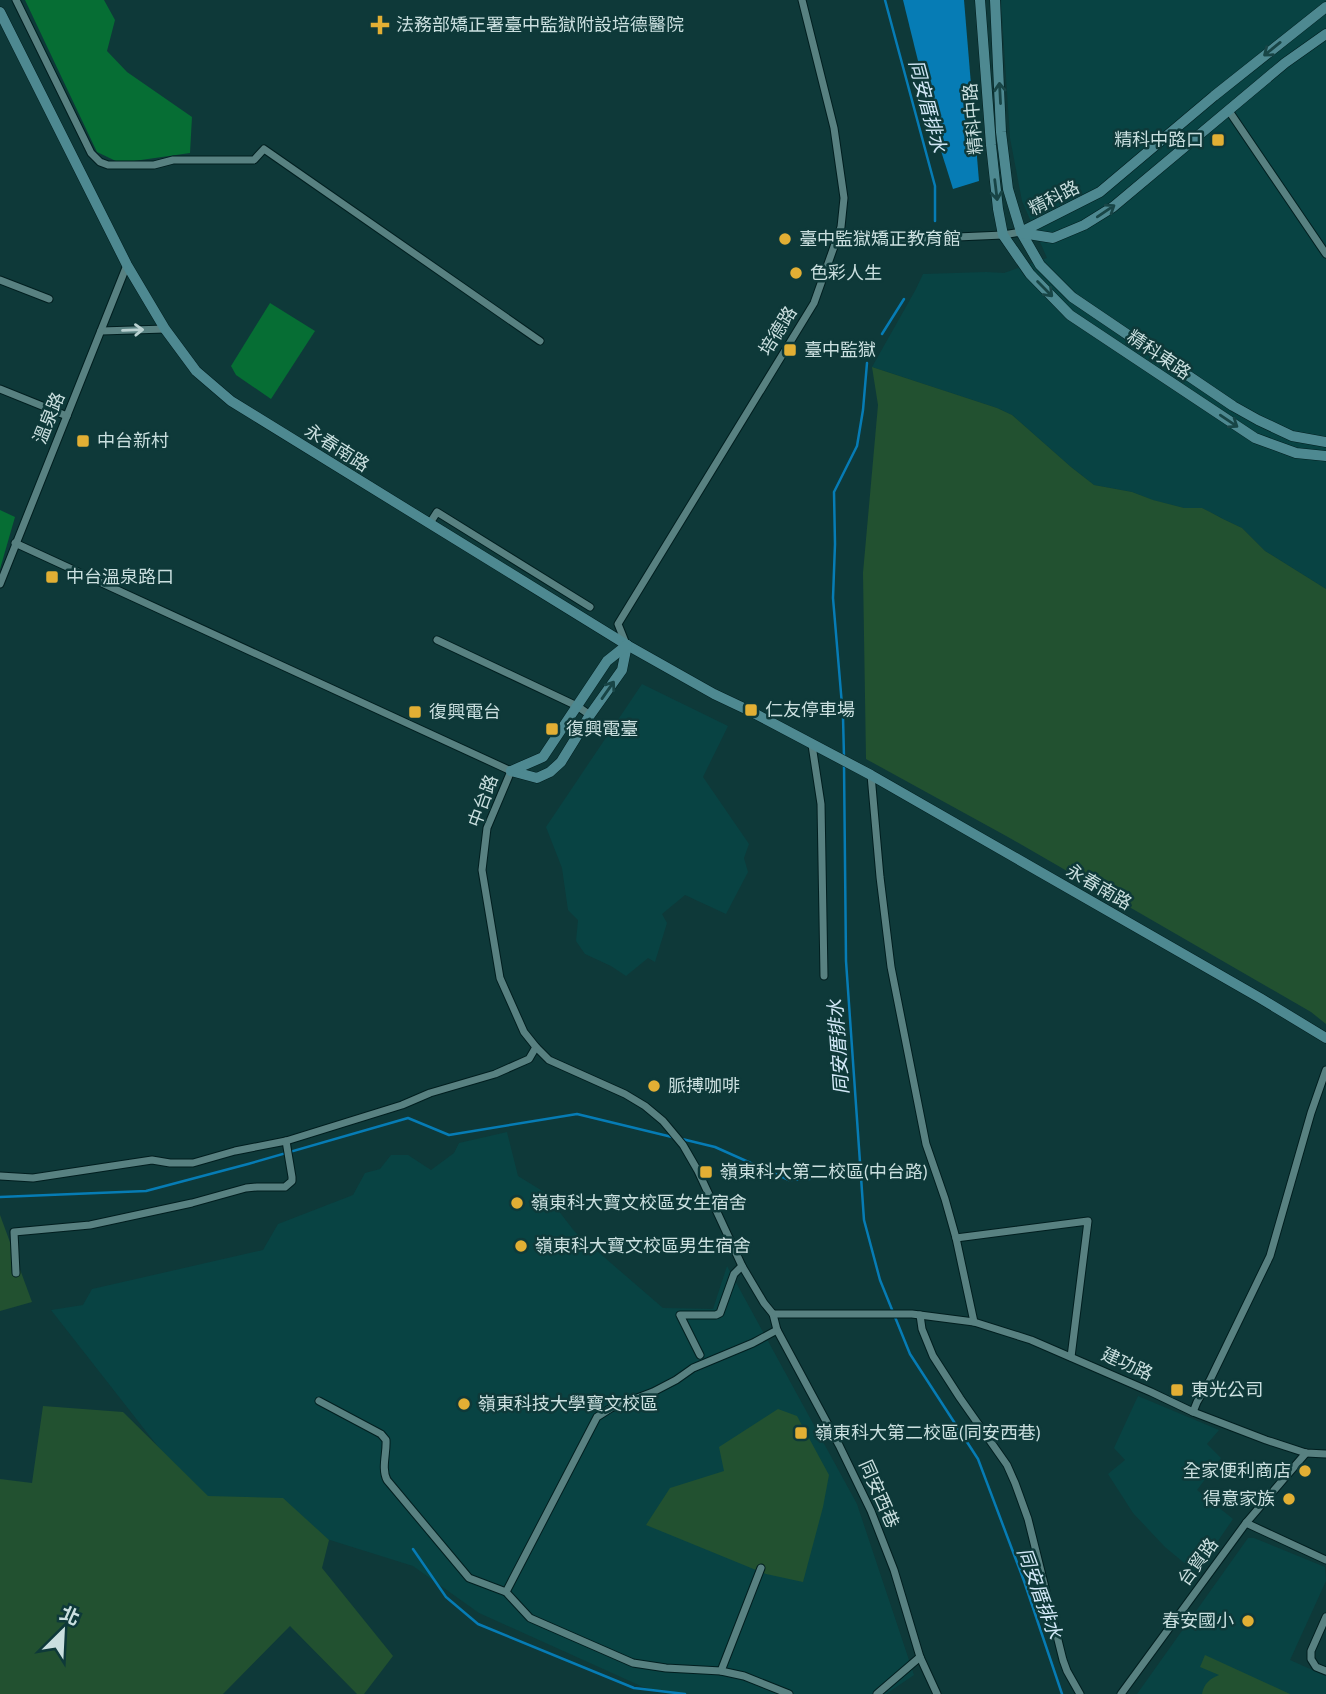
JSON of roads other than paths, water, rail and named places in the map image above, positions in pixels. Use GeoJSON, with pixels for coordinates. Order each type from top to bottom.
{"type":"FeatureCollection","features":[{"type":"Feature","properties":{"kind":"street"},"geometry":{"type":"LineString","coordinates":[[16,0],[92,153],[100,162],[108,165],[154,165],[173,160],[254,160],[264,149],[540,341]]}},
{"type":"Feature","properties":{"kind":"street","name":"培德路"},"geometry":{"type":"LineString","coordinates":[[511,771],[537,778],[550,772],[561,762],[622,670],[627,645],[618,624],[814,303],[841,227],[844,198],[834,128],[802,0]]}},
{"type":"Feature","properties":{"kind":"street","name":"精科中路"},"geometry":{"type":"LineString","coordinates":[[981,0],[991,145],[1003,235]]}},
{"type":"Feature","properties":{"kind":"street","name":"精科中路"},"geometry":{"type":"LineString","coordinates":[[995,0],[1001,132],[1008,189],[1021,232]]}},
{"type":"Feature","properties":{"kind":"street","name":"精科路"},"geometry":{"type":"LineString","coordinates":[[1021,232],[1100,192],[1326,7]]}},
{"type":"Feature","properties":{"kind":"street","name":"永春南路"},"geometry":{"type":"LineString","coordinates":[[0,12],[127,265],[164,329],[196,371],[231,401],[627,645],[714,694],[871,775],[1326,1038]]}},
{"type":"Feature","properties":{"kind":"street","name":"精科路"},"geometry":{"type":"LineString","coordinates":[[1021,232],[1053,238],[1084,225],[1113,206],[1285,63],[1326,34]]}},
{"type":"Feature","properties":{"kind":"street"},"geometry":{"type":"LineString","coordinates":[[1228,111],[1326,254]]}},
{"type":"Feature","properties":{"kind":"street"},"geometry":{"type":"LineString","coordinates":[[876,238],[1003,235],[1021,232]]}},
{"type":"Feature","properties":{"kind":"street","name":"精科東路"},"geometry":{"type":"LineString","coordinates":[[1021,232],[1040,265],[1072,298],[1233,406],[1292,436],[1326,442]]}},
{"type":"Feature","properties":{"kind":"street","name":"精科東路"},"geometry":{"type":"LineString","coordinates":[[1003,235],[1030,274],[1070,315],[1255,438],[1296,453],[1326,456]]}},
{"type":"Feature","properties":{"kind":"street","name":"溫泉路"},"geometry":{"type":"LineString","coordinates":[[0,584],[127,265]]}},
{"type":"Feature","properties":{"kind":"street"},"geometry":{"type":"LineString","coordinates":[[0,280],[49,299]]}},
{"type":"Feature","properties":{"kind":"street"},"geometry":{"type":"LineString","coordinates":[[101,331],[164,329]]}},
{"type":"Feature","properties":{"kind":"street"},"geometry":{"type":"LineString","coordinates":[[0,390],[67,416]]}},
{"type":"Feature","properties":{"kind":"street"},"geometry":{"type":"LineString","coordinates":[[430,523],[437,512],[590,607]]}},
{"type":"Feature","properties":{"kind":"street","name":"中台路"},"geometry":{"type":"LineString","coordinates":[[15,543],[511,771],[487,828],[482,870],[500,978],[524,1032],[549,1060],[625,1094],[663,1121],[683,1145],[698,1171],[742,1266],[773,1314]]}},
{"type":"Feature","properties":{"kind":"street"},"geometry":{"type":"LineString","coordinates":[[438,640],[578,706],[590,715]]}},
{"type":"Feature","properties":{"kind":"street"},"geometry":{"type":"LineString","coordinates":[[511,771],[543,757],[607,661],[627,645]]}},
{"type":"Feature","properties":{"kind":"street"},"geometry":{"type":"LineString","coordinates":[[816,747],[821,804],[824,976]]}},
{"type":"Feature","properties":{"kind":"street"},"geometry":{"type":"LineString","coordinates":[[871,775],[891,967],[926,1144],[956,1238],[974,1322]]}},
{"type":"Feature","properties":{"kind":"street"},"geometry":{"type":"LineString","coordinates":[[0,1175],[33,1178],[152,1160],[193,1163],[286,1141],[495,1073],[529,1059],[536,1047]]}},
{"type":"Feature","properties":{"kind":"street"},"geometry":{"type":"LineString","coordinates":[[1193,1412],[1270,1256],[1281,1212],[1326,1070]]}},
{"type":"Feature","properties":{"kind":"street"},"geometry":{"type":"LineString","coordinates":[[16,1273],[15,1232],[90,1225],[192,1203],[246,1188],[285,1187],[292,1177],[286,1141]]}},
{"type":"Feature","properties":{"kind":"street"},"geometry":{"type":"LineString","coordinates":[[956,1238],[1088,1221],[1071,1357]]}},
{"type":"Feature","properties":{"kind":"street"},"geometry":{"type":"LineString","coordinates":[[700,1354],[680,1315],[720,1313],[734,1274],[742,1266]]}},
{"type":"Feature","properties":{"kind":"street","name":"建功路"},"geometry":{"type":"LineString","coordinates":[[773,1314],[916,1315],[974,1322],[1031,1340],[1193,1412],[1306,1453],[1326,1454]]}},
{"type":"Feature","properties":{"kind":"street","name":"同安西巷"},"geometry":{"type":"LineString","coordinates":[[773,1314],[777,1330],[871,1511],[894,1570],[920,1657],[937,1694]]}},
{"type":"Feature","properties":{"kind":"street"},"geometry":{"type":"LineString","coordinates":[[916,1315],[933,1356],[1007,1465],[1015,1483],[1028,1519],[1063,1660],[1080,1694]]}},
{"type":"Feature","properties":{"kind":"street"},"geometry":{"type":"LineString","coordinates":[[506,1592],[597,1417],[611,1408],[677,1380],[693,1368],[777,1330]]}},
{"type":"Feature","properties":{"kind":"street"},"geometry":{"type":"LineString","coordinates":[[319,1401],[381,1434],[386,1440],[384,1468],[387,1480],[469,1578],[506,1592],[530,1618],[633,1663],[721,1671],[744,1676],[789,1694]]}},
{"type":"Feature","properties":{"kind":"street","name":"台貿路"},"geometry":{"type":"LineString","coordinates":[[1121,1694],[1246,1523],[1306,1453]]}},
{"type":"Feature","properties":{"kind":"street"},"geometry":{"type":"LineString","coordinates":[[1246,1523],[1326,1560]]}},
{"type":"Feature","properties":{"kind":"street"},"geometry":{"type":"LineString","coordinates":[[721,1671],[761,1568]]}},
{"type":"Feature","properties":{"kind":"street"},"geometry":{"type":"LineString","coordinates":[[1326,1617],[1311,1651],[1311,1659],[1316,1667],[1326,1671]]}},
{"type":"Feature","properties":{"kind":"street"},"geometry":{"type":"LineString","coordinates":[[877,1694],[920,1657]]}},
{"type":"Feature","properties":{"kind":"water"},"geometry":{"type":"Polygon","coordinates":[[[903,0],[964,0],[979,181],[953,189],[937,138],[903,0]]]}},
{"type":"Feature","properties":{"kind":"waterway","name":"同安厝排水"},"geometry":{"type":"LineString","coordinates":[[885,0],[935,186],[935,221]]}},
{"type":"Feature","properties":{"kind":"waterway","name":"同安厝排水"},"geometry":{"type":"LineString","coordinates":[[882,334],[904,299]]}},
{"type":"Feature","properties":{"kind":"waterway","name":"同安厝排水"},"geometry":{"type":"LineString","coordinates":[[844,757],[833,598],[834,492],[857,446],[867,363]]}},
{"type":"Feature","properties":{"kind":"waterway","name":"同安厝排水"},"geometry":{"type":"LineString","coordinates":[[844,764],[846,961],[864,1220],[880,1280],[910,1354],[978,1459],[1024,1581],[1062,1694]]}},
{"type":"Feature","properties":{"kind":"waterway"},"geometry":{"type":"LineString","coordinates":[[0,1197],[146,1191],[408,1118],[449,1135],[577,1114],[672,1137]]}},
{"type":"Feature","properties":{"kind":"waterway"},"geometry":{"type":"LineString","coordinates":[[682,1139],[715,1147],[789,1180],[860,1176]]}},
{"type":"Feature","properties":{"kind":"waterway"},"geometry":{"type":"LineString","coordinates":[[413,1549],[446,1597],[478,1624],[634,1688],[685,1694]]}},
{"type":"Feature","properties":{"kind":"place","name":"法務部矯正署臺中監獄附設培德醫院"},"geometry":{"type":"Point","coordinates":[380,25]}},
{"type":"Feature","properties":{"kind":"place","name":"精科中路口"},"geometry":{"type":"Point","coordinates":[1218,140]}},
{"type":"Feature","properties":{"kind":"place","name":"臺中監獄矯正教育館"},"geometry":{"type":"Point","coordinates":[785,239]}},
{"type":"Feature","properties":{"kind":"place","name":"色彩人生"},"geometry":{"type":"Point","coordinates":[796,273]}},
{"type":"Feature","properties":{"kind":"place","name":"臺中監獄"},"geometry":{"type":"Point","coordinates":[790,350]}},
{"type":"Feature","properties":{"kind":"place","name":"中台新村"},"geometry":{"type":"Point","coordinates":[83,441]}},
{"type":"Feature","properties":{"kind":"place","name":"中台溫泉路口"},"geometry":{"type":"Point","coordinates":[52,577]}},
{"type":"Feature","properties":{"kind":"place","name":"仁友停車場"},"geometry":{"type":"Point","coordinates":[751,710]}},
{"type":"Feature","properties":{"kind":"place","name":"復興電台"},"geometry":{"type":"Point","coordinates":[415,712]}},
{"type":"Feature","properties":{"kind":"place","name":"復興電臺"},"geometry":{"type":"Point","coordinates":[552,729]}},
{"type":"Feature","properties":{"kind":"place","name":"脈搏咖啡"},"geometry":{"type":"Point","coordinates":[654,1086]}},
{"type":"Feature","properties":{"kind":"place","name":"嶺東科大第二校區(中台路)"},"geometry":{"type":"Point","coordinates":[706,1172]}},
{"type":"Feature","properties":{"kind":"place","name":"嶺東科大寶文校區女生宿舍"},"geometry":{"type":"Point","coordinates":[517,1203]}},
{"type":"Feature","properties":{"kind":"place","name":"嶺東科大寶文校區男生宿舍"},"geometry":{"type":"Point","coordinates":[521,1246]}},
{"type":"Feature","properties":{"kind":"place","name":"東光公司"},"geometry":{"type":"Point","coordinates":[1177,1390]}},
{"type":"Feature","properties":{"kind":"place","name":"嶺東科技大學寶文校區"},"geometry":{"type":"Point","coordinates":[464,1404]}},
{"type":"Feature","properties":{"kind":"place","name":"嶺東科大第二校區(同安西巷)"},"geometry":{"type":"Point","coordinates":[801,1433]}},
{"type":"Feature","properties":{"kind":"place","name":"全家便利商店"},"geometry":{"type":"Point","coordinates":[1305,1471]}},
{"type":"Feature","properties":{"kind":"place","name":"得意家族"},"geometry":{"type":"Point","coordinates":[1289,1499]}},
{"type":"Feature","properties":{"kind":"place","name":"春安國小"},"geometry":{"type":"Point","coordinates":[1248,1621]}}]}
